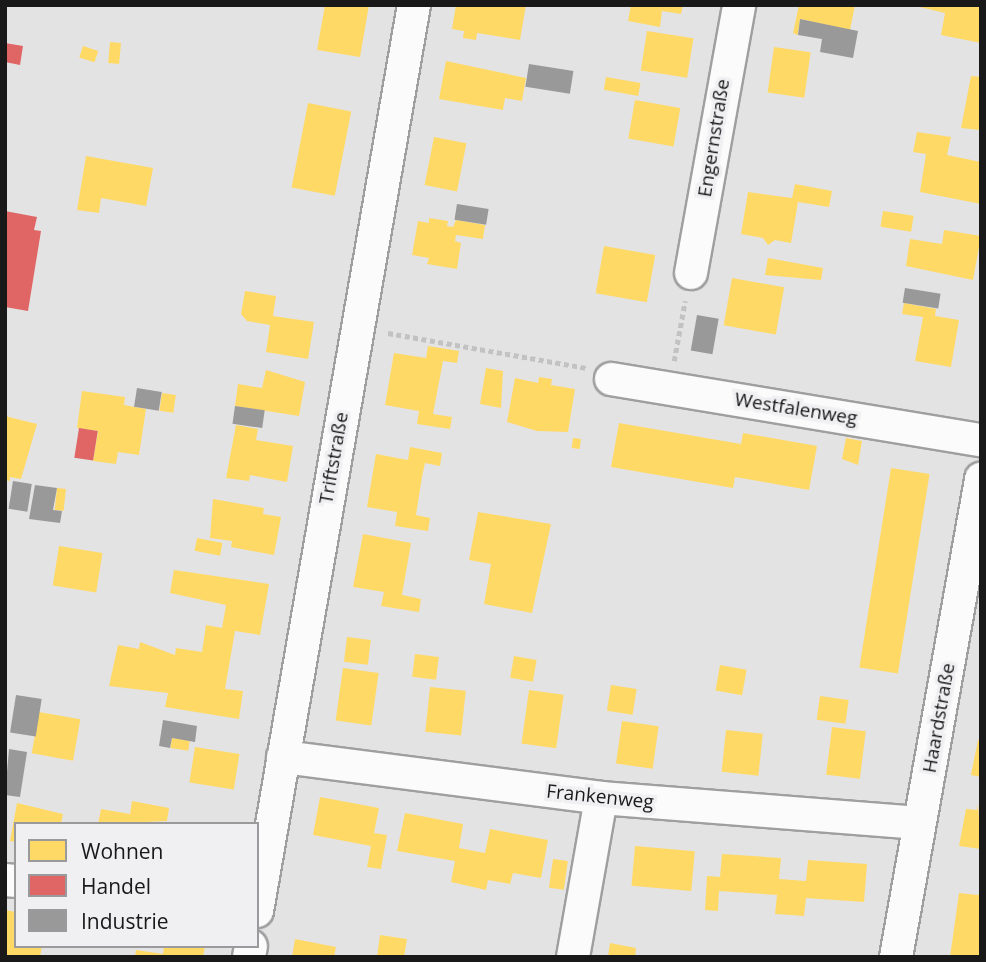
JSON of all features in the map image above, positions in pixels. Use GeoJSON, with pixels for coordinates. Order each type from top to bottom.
{"type":"FeatureCollection","features":[{"type":"Feature","properties":{"kind":"street","name":"Triftstraße"},"geometry":{"type":"LineString","coordinates":[[259,899],[356,327],[414,5]]}},
{"type":"Feature","properties":{"kind":"street","name":"Engernstraße"},"geometry":{"type":"LineString","coordinates":[[691,273],[739,5]]}},
{"type":"Feature","properties":{"kind":"street","name":"Westfalenweg"},"geometry":{"type":"LineString","coordinates":[[611,379],[981,440]]}},
{"type":"Feature","properties":{"kind":"street","name":"Haardstraße"},"geometry":{"type":"LineString","coordinates":[[896,957],[919,822],[973,573],[981,478]]}},
{"type":"Feature","properties":{"kind":"street","name":"Frankenweg"},"geometry":{"type":"LineString","coordinates":[[283,757],[600,798],[919,822]]}},
{"type":"Feature","properties":{"kind":"street"},"geometry":{"type":"LineString","coordinates":[[573,957],[600,798]]}},
{"type":"Feature","properties":{"kind":"path"},"geometry":{"type":"LineString","coordinates":[[675,352],[691,273]]}},
{"type":"Feature","properties":{"kind":"path"},"geometry":{"type":"LineString","coordinates":[[356,327],[591,369],[611,379]]}},
{"type":"Feature","properties":{"kind":"building: Wohnen"},"geometry":{"type":"Polygon","coordinates":[[[325,5],[369,5],[360,57],[317,50],[325,5]]]}},
{"type":"Feature","properties":{"kind":"building: Wohnen"},"geometry":{"type":"Polygon","coordinates":[[[456,5],[526,5],[520,40],[477,33],[476,40],[463,38],[464,31],[452,29],[456,5]]]}},
{"type":"Feature","properties":{"kind":"building: Wohnen"},"geometry":{"type":"Polygon","coordinates":[[[631,5],[683,5],[681,14],[662,11],[660,27],[628,21],[631,5]]]}},
{"type":"Feature","properties":{"kind":"building: Wohnen"},"geometry":{"type":"Polygon","coordinates":[[[799,5],[855,5],[850,30],[800,19],[798,35],[793,33],[799,5]]]}},
{"type":"Feature","properties":{"kind":"building: Wohnen"},"geometry":{"type":"Polygon","coordinates":[[[911,5],[981,5],[981,43],[941,35],[945,13],[911,5]]]}},
{"type":"Feature","properties":{"kind":"building: Wohnen"},"geometry":{"type":"Polygon","coordinates":[[[647,31],[693,38],[687,78],[641,71],[647,31]]]}},
{"type":"Feature","properties":{"kind":"building: Wohnen"},"geometry":{"type":"Polygon","coordinates":[[[110,42],[121,43],[119,64],[108,63],[110,42]]]}},
{"type":"Feature","properties":{"kind":"building: Wohnen"},"geometry":{"type":"Polygon","coordinates":[[[83,46],[98,51],[95,62],[79,57],[83,46]]]}},
{"type":"Feature","properties":{"kind":"building: Wohnen"},"geometry":{"type":"Polygon","coordinates":[[[774,47],[811,52],[804,98],[768,93],[774,47]]]}},
{"type":"Feature","properties":{"kind":"building: Wohnen"},"geometry":{"type":"Polygon","coordinates":[[[446,61],[526,78],[522,101],[505,98],[503,110],[439,99],[446,61]]]}},
{"type":"Feature","properties":{"kind":"building: Wohnen"},"geometry":{"type":"Polygon","coordinates":[[[971,76],[981,77],[980,130],[961,128],[971,76]]]}},
{"type":"Feature","properties":{"kind":"building: Wohnen"},"geometry":{"type":"Polygon","coordinates":[[[606,77],[640,83],[638,96],[604,90],[606,77]]]}},
{"type":"Feature","properties":{"kind":"building: Wohnen"},"geometry":{"type":"Polygon","coordinates":[[[635,100],[680,108],[674,146],[628,138],[635,100]]]}},
{"type":"Feature","properties":{"kind":"building: Wohnen"},"geometry":{"type":"Polygon","coordinates":[[[308,103],[351,111],[335,196],[292,187],[308,103]]]}},
{"type":"Feature","properties":{"kind":"building: Wohnen"},"geometry":{"type":"Polygon","coordinates":[[[917,132],[951,137],[947,155],[981,162],[981,204],[920,192],[926,154],[913,152],[917,132]]]}},
{"type":"Feature","properties":{"kind":"building: Wohnen"},"geometry":{"type":"Polygon","coordinates":[[[434,137],[466,143],[457,191],[425,185],[434,137]]]}},
{"type":"Feature","properties":{"kind":"building: Wohnen"},"geometry":{"type":"Polygon","coordinates":[[[86,156],[153,168],[146,206],[101,198],[99,213],[77,210],[86,156]]]}},
{"type":"Feature","properties":{"kind":"building: Wohnen"},"geometry":{"type":"Polygon","coordinates":[[[795,184],[832,191],[829,207],[798,202],[791,243],[775,240],[768,245],[763,238],[741,234],[748,192],[792,198],[795,184]]]}},
{"type":"Feature","properties":{"kind":"building: Wohnen"},"geometry":{"type":"Polygon","coordinates":[[[883,211],[914,216],[911,232],[880,227],[883,211]]]}},
{"type":"Feature","properties":{"kind":"building: Wohnen"},"geometry":{"type":"Polygon","coordinates":[[[429,218],[448,221],[447,226],[453,227],[456,220],[485,225],[483,239],[456,235],[455,241],[461,243],[457,269],[427,264],[429,258],[412,255],[418,221],[429,223],[429,218]]]}},
{"type":"Feature","properties":{"kind":"building: Wohnen"},"geometry":{"type":"Polygon","coordinates":[[[944,230],[981,236],[973,280],[906,266],[910,239],[942,244],[944,230]]]}},
{"type":"Feature","properties":{"kind":"building: Wohnen"},"geometry":{"type":"Polygon","coordinates":[[[604,246],[655,255],[647,302],[596,293],[604,246]]]}},
{"type":"Feature","properties":{"kind":"building: Wohnen"},"geometry":{"type":"Polygon","coordinates":[[[768,258],[823,268],[821,280],[765,275],[768,258]]]}},
{"type":"Feature","properties":{"kind":"building: Wohnen"},"geometry":{"type":"Polygon","coordinates":[[[732,278],[784,287],[776,334],[724,325],[732,278]]]}},
{"type":"Feature","properties":{"kind":"building: Wohnen"},"geometry":{"type":"Polygon","coordinates":[[[245,291],[276,296],[273,316],[314,322],[308,359],[266,352],[270,325],[247,321],[241,314],[245,291]]]}},
{"type":"Feature","properties":{"kind":"building: Wohnen"},"geometry":{"type":"Polygon","coordinates":[[[904,303],[936,309],[935,316],[959,320],[951,367],[915,361],[923,317],[902,314],[904,303]]]}},
{"type":"Feature","properties":{"kind":"building: Wohnen"},"geometry":{"type":"Polygon","coordinates":[[[428,346],[459,351],[457,363],[443,361],[433,414],[452,417],[450,429],[417,424],[419,411],[385,405],[394,353],[426,358],[428,346]]]}},
{"type":"Feature","properties":{"kind":"building: Wohnen"},"geometry":{"type":"Polygon","coordinates":[[[486,368],[503,371],[501,408],[480,404],[486,368]]]}},
{"type":"Feature","properties":{"kind":"building: Wohnen"},"geometry":{"type":"Polygon","coordinates":[[[266,370],[305,382],[299,416],[235,406],[238,384],[262,388],[266,370]]]}},
{"type":"Feature","properties":{"kind":"building: Wohnen"},"geometry":{"type":"Polygon","coordinates":[[[539,377],[552,379],[551,385],[575,389],[568,432],[537,431],[507,422],[515,378],[538,383],[539,377]]]}},
{"type":"Feature","properties":{"kind":"building: Wohnen"},"geometry":{"type":"Polygon","coordinates":[[[82,391],[125,397],[124,405],[146,409],[139,455],[118,452],[116,464],[93,461],[98,431],[77,428],[82,391]]]}},
{"type":"Feature","properties":{"kind":"building: Wohnen"},"geometry":{"type":"Polygon","coordinates":[[[162,393],[176,395],[173,413],[159,411],[162,393]]]}},
{"type":"Feature","properties":{"kind":"building: Wohnen"},"geometry":{"type":"Polygon","coordinates":[[[5,416],[37,424],[21,479],[10,477],[10,481],[5,480],[5,416]]]}},
{"type":"Feature","properties":{"kind":"building: Wohnen"},"geometry":{"type":"Polygon","coordinates":[[[619,423],[741,444],[743,433],[817,446],[809,490],[735,477],[733,488],[611,467],[619,423]]]}},
{"type":"Feature","properties":{"kind":"building: Wohnen"},"geometry":{"type":"Polygon","coordinates":[[[236,425],[258,429],[256,440],[293,446],[287,482],[250,475],[249,481],[226,478],[236,425]]]}},
{"type":"Feature","properties":{"kind":"building: Wohnen"},"geometry":{"type":"Polygon","coordinates":[[[573,438],[581,439],[580,449],[572,448],[573,438]]]}},
{"type":"Feature","properties":{"kind":"building: Wohnen"},"geometry":{"type":"Polygon","coordinates":[[[846,438],[862,441],[858,465],[842,459],[846,438]]]}},
{"type":"Feature","properties":{"kind":"building: Wohnen"},"geometry":{"type":"Polygon","coordinates":[[[410,447],[442,453],[440,466],[425,463],[422,477],[416,515],[430,518],[428,531],[395,526],[397,512],[367,507],[376,454],[408,460],[410,447]]]}},
{"type":"Feature","properties":{"kind":"building: Wohnen"},"geometry":{"type":"Polygon","coordinates":[[[891,468],[930,474],[898,674],[859,668],[891,468]]]}},
{"type":"Feature","properties":{"kind":"building: Wohnen"},"geometry":{"type":"Polygon","coordinates":[[[57,488],[66,489],[64,511],[55,510],[57,488]]]}},
{"type":"Feature","properties":{"kind":"building: Wohnen"},"geometry":{"type":"Polygon","coordinates":[[[213,499],[264,508],[263,514],[281,517],[274,555],[231,547],[232,541],[210,538],[213,499]]]}},
{"type":"Feature","properties":{"kind":"building: Wohnen"},"geometry":{"type":"Polygon","coordinates":[[[478,512],[551,524],[532,613],[484,604],[491,564],[469,560],[478,512]]]}},
{"type":"Feature","properties":{"kind":"building: Wohnen"},"geometry":{"type":"Polygon","coordinates":[[[363,534],[411,543],[402,595],[421,599],[419,612],[381,606],[384,592],[353,587],[363,534]]]}},
{"type":"Feature","properties":{"kind":"building: Wohnen"},"geometry":{"type":"Polygon","coordinates":[[[197,538],[223,543],[220,556],[195,551],[197,538]]]}},
{"type":"Feature","properties":{"kind":"building: Wohnen"},"geometry":{"type":"Polygon","coordinates":[[[59,546],[102,553],[96,592],[53,586],[59,546]]]}},
{"type":"Feature","properties":{"kind":"building: Wohnen"},"geometry":{"type":"Polygon","coordinates":[[[174,570],[269,584],[260,635],[235,631],[225,689],[243,691],[239,719],[165,707],[168,693],[109,686],[118,645],[139,649],[140,642],[175,655],[176,648],[202,652],[206,625],[222,628],[226,605],[170,593],[174,570]]]}},
{"type":"Feature","properties":{"kind":"building: Wohnen"},"geometry":{"type":"Polygon","coordinates":[[[347,637],[371,640],[368,665],[344,662],[347,637]]]}},
{"type":"Feature","properties":{"kind":"building: Wohnen"},"geometry":{"type":"Polygon","coordinates":[[[415,654],[439,657],[436,680],[412,677],[415,654]]]}},
{"type":"Feature","properties":{"kind":"building: Wohnen"},"geometry":{"type":"Polygon","coordinates":[[[514,656],[537,660],[533,682],[510,678],[514,656]]]}},
{"type":"Feature","properties":{"kind":"building: Wohnen"},"geometry":{"type":"Polygon","coordinates":[[[720,665],[747,670],[742,695],[715,691],[720,665]]]}},
{"type":"Feature","properties":{"kind":"building: Wohnen"},"geometry":{"type":"Polygon","coordinates":[[[343,668],[379,673],[371,725],[336,720],[343,668]]]}},
{"type":"Feature","properties":{"kind":"building: Wohnen"},"geometry":{"type":"Polygon","coordinates":[[[611,685],[637,689],[633,715],[607,711],[611,685]]]}},
{"type":"Feature","properties":{"kind":"building: Wohnen"},"geometry":{"type":"Polygon","coordinates":[[[430,687],[466,691],[461,736],[425,732],[430,687]]]}},
{"type":"Feature","properties":{"kind":"building: Wohnen"},"geometry":{"type":"Polygon","coordinates":[[[529,690],[564,695],[556,748],[521,743],[529,690]]]}},
{"type":"Feature","properties":{"kind":"building: Wohnen"},"geometry":{"type":"Polygon","coordinates":[[[820,696],[849,700],[845,724],[817,720],[820,696]]]}},
{"type":"Feature","properties":{"kind":"building: Wohnen"},"geometry":{"type":"Polygon","coordinates":[[[39,712],[80,719],[73,761],[32,753],[39,712]]]}},
{"type":"Feature","properties":{"kind":"building: Wohnen"},"geometry":{"type":"Polygon","coordinates":[[[622,721],[659,726],[653,769],[616,764],[622,721]]]}},
{"type":"Feature","properties":{"kind":"building: Wohnen"},"geometry":{"type":"Polygon","coordinates":[[[832,727],[866,731],[860,779],[826,775],[832,727]]]}},
{"type":"Feature","properties":{"kind":"building: Wohnen"},"geometry":{"type":"Polygon","coordinates":[[[726,730],[763,734],[758,776],[722,772],[726,730]]]}},
{"type":"Feature","properties":{"kind":"building: Wohnen"},"geometry":{"type":"Polygon","coordinates":[[[172,738],[190,741],[188,751],[170,748],[172,738]]]}},
{"type":"Feature","properties":{"kind":"building: Wohnen"},"geometry":{"type":"Polygon","coordinates":[[[978,740],[981,740],[981,777],[971,775],[978,740]]]}},
{"type":"Feature","properties":{"kind":"building: Wohnen"},"geometry":{"type":"Polygon","coordinates":[[[195,747],[239,754],[234,790],[189,783],[195,747]]]}},
{"type":"Feature","properties":{"kind":"building: Wohnen"},"geometry":{"type":"Polygon","coordinates":[[[320,797],[379,808],[374,833],[387,835],[381,869],[367,867],[371,846],[313,835],[320,797]]]}},
{"type":"Feature","properties":{"kind":"building: Wohnen"},"geometry":{"type":"Polygon","coordinates":[[[132,801],[169,808],[167,821],[98,822],[101,809],[130,814],[132,801]]]}},
{"type":"Feature","properties":{"kind":"building: Wohnen"},"geometry":{"type":"Polygon","coordinates":[[[17,803],[63,814],[61,822],[14,822],[14,842],[10,841],[17,803]]]}},
{"type":"Feature","properties":{"kind":"building: Wohnen"},"geometry":{"type":"Polygon","coordinates":[[[978,804],[981,849],[959,846],[966,809],[977,810],[978,804]]]}},
{"type":"Feature","properties":{"kind":"building: Wohnen"},"geometry":{"type":"Polygon","coordinates":[[[405,813],[463,824],[459,848],[485,853],[490,829],[548,840],[541,878],[513,873],[510,884],[488,880],[486,890],[451,882],[455,861],[397,851],[405,813]]]}},
{"type":"Feature","properties":{"kind":"building: Wohnen"},"geometry":{"type":"Polygon","coordinates":[[[635,846],[695,851],[691,891],[632,886],[635,846]]]}},
{"type":"Feature","properties":{"kind":"building: Wohnen"},"geometry":{"type":"Polygon","coordinates":[[[722,854],[781,858],[779,879],[806,881],[808,860],[867,864],[864,902],[806,898],[804,916],[775,914],[777,895],[719,891],[718,911],[705,910],[707,876],[720,877],[722,854]]]}},
{"type":"Feature","properties":{"kind":"building: Wohnen"},"geometry":{"type":"Polygon","coordinates":[[[553,859],[568,861],[564,890],[549,888],[553,859]]]}},
{"type":"Feature","properties":{"kind":"building: Wohnen"},"geometry":{"type":"Polygon","coordinates":[[[981,890],[981,957],[950,957],[959,893],[978,895],[981,890]]]}},
{"type":"Feature","properties":{"kind":"building: Wohnen"},"geometry":{"type":"Polygon","coordinates":[[[5,910],[14,912],[14,948],[42,948],[40,957],[5,957],[5,910]]]}},
{"type":"Feature","properties":{"kind":"building: Wohnen"},"geometry":{"type":"Polygon","coordinates":[[[380,935],[407,939],[404,957],[377,957],[380,935]]]}},
{"type":"Feature","properties":{"kind":"building: Wohnen"},"geometry":{"type":"Polygon","coordinates":[[[295,939],[336,947],[334,957],[292,957],[295,939]]]}},
{"type":"Feature","properties":{"kind":"building: Wohnen"},"geometry":{"type":"Polygon","coordinates":[[[610,943],[636,948],[635,957],[608,957],[610,943]]]}},
{"type":"Feature","properties":{"kind":"building: Wohnen"},"geometry":{"type":"Polygon","coordinates":[[[164,948],[205,948],[203,957],[135,957],[136,950],[163,954],[164,948]]]}},
{"type":"Feature","properties":{"kind":"building: Handel"},"geometry":{"type":"Polygon","coordinates":[[[5,43],[23,46],[20,65],[5,62],[5,43]]]}},
{"type":"Feature","properties":{"kind":"building: Handel"},"geometry":{"type":"Polygon","coordinates":[[[5,211],[37,217],[34,230],[41,231],[28,311],[5,307],[5,211]]]}},
{"type":"Feature","properties":{"kind":"building: Handel"},"geometry":{"type":"Polygon","coordinates":[[[79,428],[98,431],[93,461],[74,458],[79,428]]]}},
{"type":"Feature","properties":{"kind":"building: Industrie"},"geometry":{"type":"Polygon","coordinates":[[[800,19],[858,31],[853,58],[820,52],[822,39],[798,35],[800,19]]]}},
{"type":"Feature","properties":{"kind":"building: Industrie"},"geometry":{"type":"Polygon","coordinates":[[[529,64],[573,71],[570,94],[525,87],[529,64]]]}},
{"type":"Feature","properties":{"kind":"building: Industrie"},"geometry":{"type":"Polygon","coordinates":[[[457,204],[489,209],[486,225],[454,220],[457,204]]]}},
{"type":"Feature","properties":{"kind":"building: Industrie"},"geometry":{"type":"Polygon","coordinates":[[[905,288],[941,294],[938,308],[903,303],[905,288]]]}},
{"type":"Feature","properties":{"kind":"building: Industrie"},"geometry":{"type":"Polygon","coordinates":[[[697,315],[719,319],[712,354],[691,350],[697,315]]]}},
{"type":"Feature","properties":{"kind":"building: Industrie"},"geometry":{"type":"Polygon","coordinates":[[[137,388],[162,392],[159,411],[134,407],[137,388]]]}},
{"type":"Feature","properties":{"kind":"building: Industrie"},"geometry":{"type":"Polygon","coordinates":[[[235,406],[265,410],[262,428],[232,424],[235,406]]]}},
{"type":"Feature","properties":{"kind":"building: Industrie"},"geometry":{"type":"Polygon","coordinates":[[[13,481],[32,484],[27,512],[9,509],[13,481]]]}},
{"type":"Feature","properties":{"kind":"building: Industrie"},"geometry":{"type":"Polygon","coordinates":[[[35,485],[57,488],[53,510],[62,511],[60,523],[29,519],[35,485]]]}},
{"type":"Feature","properties":{"kind":"building: Industrie"},"geometry":{"type":"Polygon","coordinates":[[[16,695],[42,699],[36,737],[10,733],[16,695]]]}},
{"type":"Feature","properties":{"kind":"building: Industrie"},"geometry":{"type":"Polygon","coordinates":[[[163,720],[197,726],[195,742],[172,738],[170,748],[159,746],[163,720]]]}},
{"type":"Feature","properties":{"kind":"building: Industrie"},"geometry":{"type":"Polygon","coordinates":[[[9,749],[27,752],[20,797],[5,795],[9,749]]]}}]}
